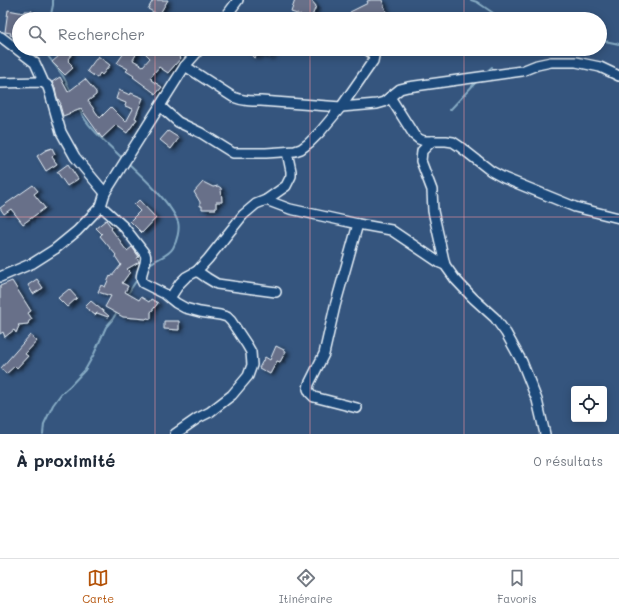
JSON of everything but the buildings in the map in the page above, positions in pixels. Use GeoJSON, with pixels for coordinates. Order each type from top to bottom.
{"type":"FeatureCollection","features":[{"type":"Feature","properties":{"kind":"street"},"geometry":{"type":"LineString","coordinates":[[229,12],[238,0]]}},
{"type":"Feature","properties":{"kind":"street"},"geometry":{"type":"LineString","coordinates":[[1,37],[12,45]]}},
{"type":"Feature","properties":{"kind":"street"},"geometry":{"type":"LineString","coordinates":[[26,56],[35,63],[44,83],[47,85],[61,132],[75,157],[105,193]]}},
{"type":"Feature","properties":{"kind":"street"},"geometry":{"type":"LineString","coordinates":[[0,277],[33,263],[55,249],[77,231],[101,206],[105,193],[185,66],[194,56]]}},
{"type":"Feature","properties":{"kind":"street"},"geometry":{"type":"LineString","coordinates":[[160,106],[178,122],[201,133],[233,152],[266,153],[295,151],[301,149],[309,143],[320,132],[341,106],[373,61],[374,56]]}},
{"type":"Feature","properties":{"kind":"street"},"geometry":{"type":"LineString","coordinates":[[185,66],[240,100],[341,106],[376,104],[384,102],[400,89],[408,87],[522,71],[537,65],[552,62],[576,62],[600,67],[619,76]]}},
{"type":"Feature","properties":{"kind":"street"},"geometry":{"type":"LineString","coordinates":[[0,83],[44,83]]}},
{"type":"Feature","properties":{"kind":"street"},"geometry":{"type":"LineString","coordinates":[[390,97],[414,135],[419,139],[424,141],[453,142],[491,171],[504,178],[575,208],[619,218]]}},
{"type":"Feature","properties":{"kind":"street"},"geometry":{"type":"LineString","coordinates":[[432,141],[422,151],[421,161],[432,190],[433,211],[445,265],[455,279],[495,318],[506,333],[522,362],[537,400],[545,434]]}},
{"type":"Feature","properties":{"kind":"street"},"geometry":{"type":"LineString","coordinates":[[170,298],[186,277],[197,271],[208,260],[243,215],[256,204],[266,200],[286,186],[291,176],[287,152]]}},
{"type":"Feature","properties":{"kind":"street"},"geometry":{"type":"LineString","coordinates":[[266,200],[290,209],[391,230],[445,265]]}},
{"type":"Feature","properties":{"kind":"street"},"geometry":{"type":"LineString","coordinates":[[101,206],[124,227],[145,254],[146,261],[141,276],[143,283],[165,294],[185,308],[227,317],[251,352],[252,365],[248,376],[232,394],[210,412],[198,418],[175,434]]}},
{"type":"Feature","properties":{"kind":"street"},"geometry":{"type":"LineString","coordinates":[[357,408],[314,397],[308,389],[324,354],[335,306],[358,224]]}},
{"type":"Feature","properties":{"kind":"street"},"geometry":{"type":"LineString","coordinates":[[197,271],[217,284],[276,292]]}},
{"type":"Feature","properties":{"kind":"waterway"},"geometry":{"type":"LineString","coordinates":[[52,12],[53,0]]}},
{"type":"Feature","properties":{"kind":"waterway"},"geometry":{"type":"LineString","coordinates":[[471,0],[477,2],[492,12]]}},
{"type":"Feature","properties":{"kind":"waterway"},"geometry":{"type":"LineString","coordinates":[[607,41],[619,44]]}},
{"type":"Feature","properties":{"kind":"waterway"},"geometry":{"type":"LineString","coordinates":[[48,56],[63,76],[71,92]]}},
{"type":"Feature","properties":{"kind":"waterway"},"geometry":{"type":"LineString","coordinates":[[485,73],[492,67]]}},
{"type":"Feature","properties":{"kind":"waterway"},"geometry":{"type":"LineString","coordinates":[[450,110],[477,81]]}},
{"type":"Feature","properties":{"kind":"waterway"},"geometry":{"type":"LineString","coordinates":[[79,109],[93,129],[123,159]]}},
{"type":"Feature","properties":{"kind":"waterway"},"geometry":{"type":"LineString","coordinates":[[128,163],[163,199],[178,222],[178,235],[171,251],[148,266]]}},
{"type":"Feature","properties":{"kind":"waterway"},"geometry":{"type":"LineString","coordinates":[[127,295],[138,278]]}},
{"type":"Feature","properties":{"kind":"waterway"},"geometry":{"type":"LineString","coordinates":[[43,434],[44,424],[53,405],[61,394],[85,370],[106,327],[117,312]]}}]}
